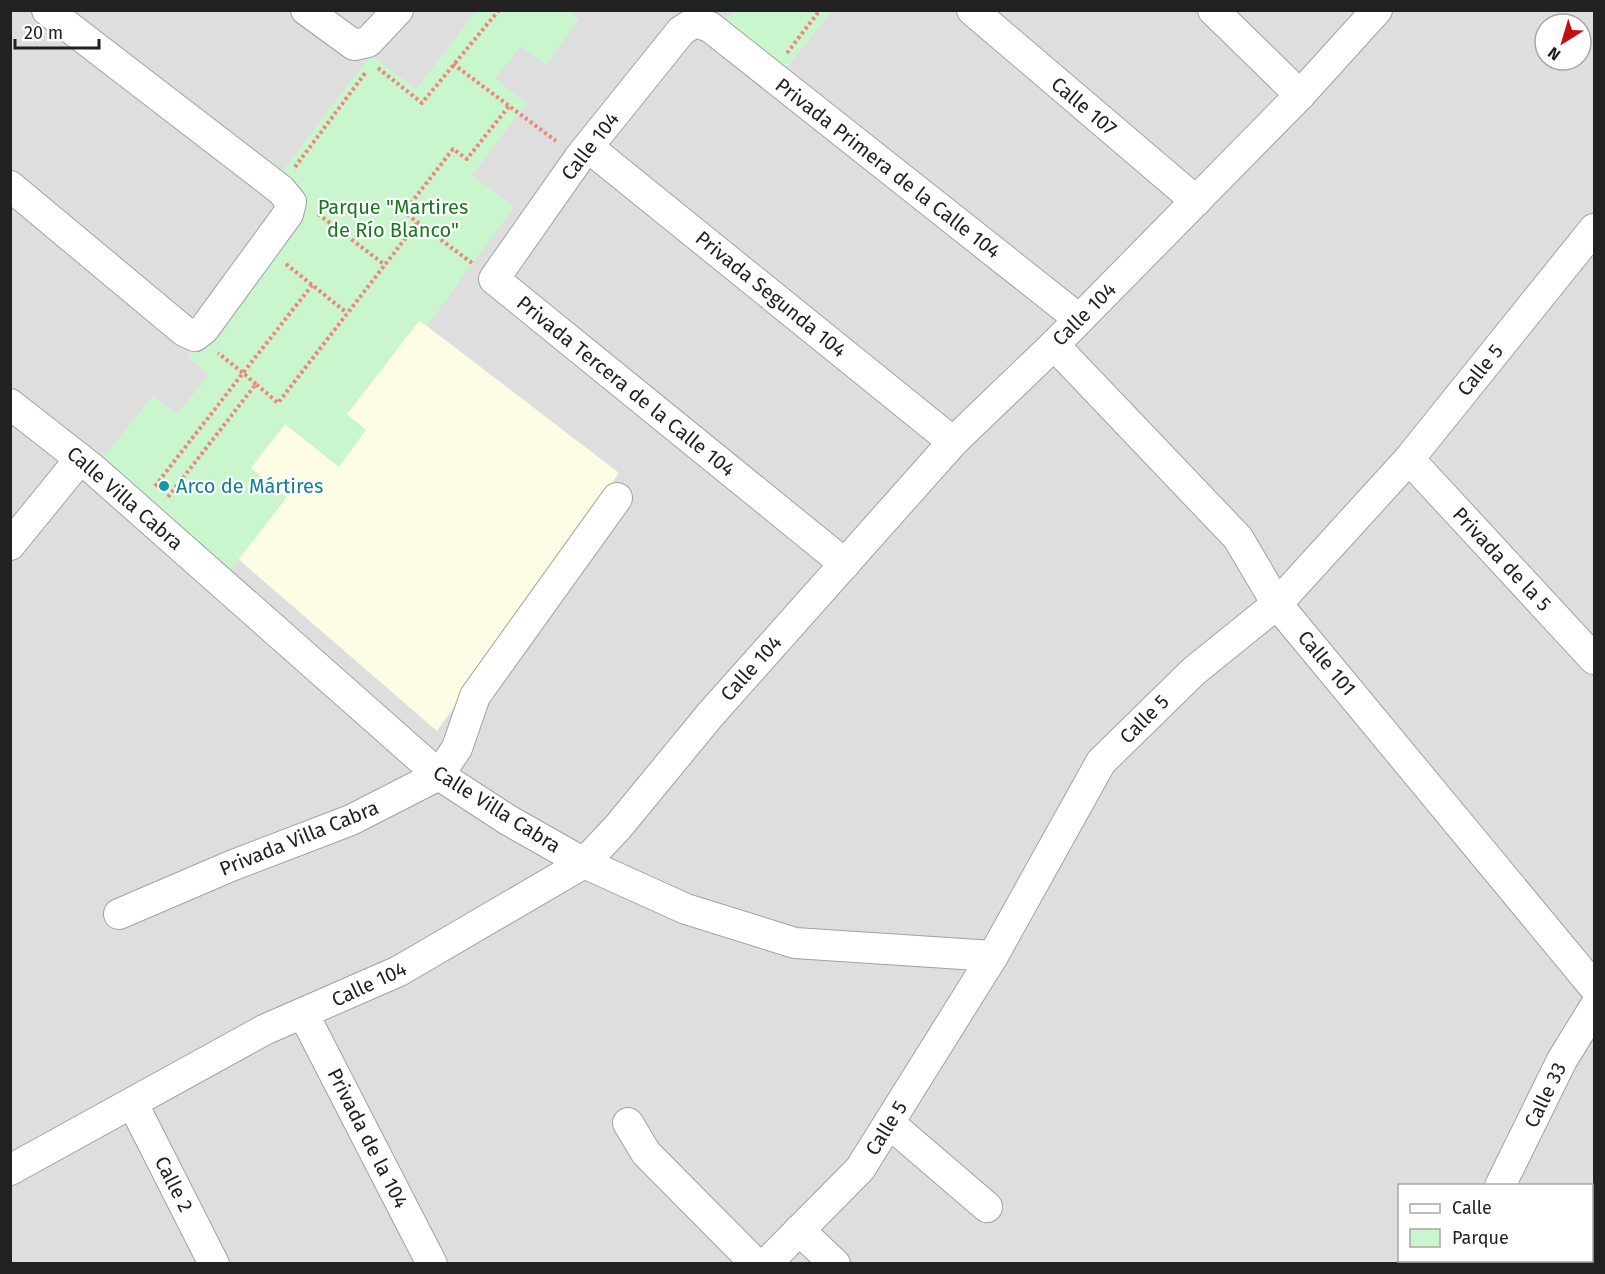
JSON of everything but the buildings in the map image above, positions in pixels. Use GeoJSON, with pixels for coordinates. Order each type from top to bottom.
{"type":"FeatureCollection","features":[{"type":"Feature","properties":{"kind":"street"},"geometry":{"type":"LineString","coordinates":[[10,186],[184,331],[203,341],[204,329],[288,214],[299,192],[281,190],[47,10]]}},
{"type":"Feature","properties":{"kind":"street"},"geometry":{"type":"LineString","coordinates":[[306,10],[354,45],[368,42],[398,10]]}},
{"type":"Feature","properties":{"kind":"street","name":"Calle 107"},"geometry":{"type":"LineString","coordinates":[[972,10],[1196,201]]}},
{"type":"Feature","properties":{"kind":"street"},"geometry":{"type":"LineString","coordinates":[[1213,10],[1300,95]]}},
{"type":"Feature","properties":{"kind":"street","name":"Calle 104"},"geometry":{"type":"LineString","coordinates":[[10,1170],[264,1030],[399,971],[584,863],[618,827],[710,715],[953,442],[1054,345],[1196,201],[1300,95],[1377,10]]}},
{"type":"Feature","properties":{"kind":"street","name":"Calle 104"},"geometry":{"type":"LineString","coordinates":[[494,279],[583,152],[681,31],[695,22]]}},
{"type":"Feature","properties":{"kind":"street","name":"Privada Primera de la Calle 104"},"geometry":{"type":"LineString","coordinates":[[695,22],[710,27],[1079,319]]}},
{"type":"Feature","properties":{"kind":"street","name":"Privada Segunda 104"},"geometry":{"type":"LineString","coordinates":[[583,152],[953,442]]}},
{"type":"Feature","properties":{"kind":"street","name":"Calle 5"},"geometry":{"type":"LineString","coordinates":[[766,1263],[860,1169],[993,956],[1101,762],[1194,671],[1277,604],[1409,459],[1594,229]]}},
{"type":"Feature","properties":{"kind":"street","name":"Privada Tercera de la Calle 104"},"geometry":{"type":"LineString","coordinates":[[494,279],[845,564]]}},
{"type":"Feature","properties":{"kind":"street","name":"Calle 101"},"geometry":{"type":"LineString","coordinates":[[1054,345],[1238,538],[1277,604],[1594,987]]}},
{"type":"Feature","properties":{"kind":"street","name":"Calle Villa Cabra"},"geometry":{"type":"LineString","coordinates":[[10,404],[81,459],[439,775],[508,820],[584,863],[686,909],[795,943],[993,956]]}},
{"type":"Feature","properties":{"kind":"street"},"geometry":{"type":"LineString","coordinates":[[10,545],[81,459]]}},
{"type":"Feature","properties":{"kind":"street","name":"Privada de la 5"},"geometry":{"type":"LineString","coordinates":[[1409,459],[1594,659]]}},
{"type":"Feature","properties":{"kind":"street","name":"Privada Villa Cabra"},"geometry":{"type":"LineString","coordinates":[[118,914],[231,866],[351,820],[439,775],[457,748],[475,696],[617,498]]}},
{"type":"Feature","properties":{"kind":"street","name":"Calle 33"},"geometry":{"type":"LineString","coordinates":[[1500,1184],[1562,1060],[1594,1008]]}},
{"type":"Feature","properties":{"kind":"street","name":"Privada de la 104"},"geometry":{"type":"LineString","coordinates":[[303,1013],[432,1263]]}},
{"type":"Feature","properties":{"kind":"street","name":"Calle 2"},"geometry":{"type":"LineString","coordinates":[[133,1104],[214,1263]]}},
{"type":"Feature","properties":{"kind":"street"},"geometry":{"type":"LineString","coordinates":[[628,1123],[646,1154],[756,1263]]}},
{"type":"Feature","properties":{"kind":"street"},"geometry":{"type":"LineString","coordinates":[[889,1123],[987,1207]]}},
{"type":"Feature","properties":{"kind":"street"},"geometry":{"type":"LineString","coordinates":[[799,1230],[835,1263]]}},
{"type":"Feature","properties":{"kind":"path"},"geometry":{"type":"LineString","coordinates":[[385,265],[318,214],[325,205],[299,192],[372,64],[422,103],[499,10]]}},
{"type":"Feature","properties":{"kind":"path"},"geometry":{"type":"LineString","coordinates":[[784,56],[820,10]]}},
{"type":"Feature","properties":{"kind":"path"},"geometry":{"type":"LineString","coordinates":[[453,64],[509,106],[583,152]]}},
{"type":"Feature","properties":{"kind":"path"},"geometry":{"type":"LineString","coordinates":[[494,279],[404,212],[453,149],[467,159],[509,106]]}},
{"type":"Feature","properties":{"kind":"path"},"geometry":{"type":"LineString","coordinates":[[203,341],[278,403],[418,222]]}},
{"type":"Feature","properties":{"kind":"path"},"geometry":{"type":"LineString","coordinates":[[281,260],[347,313]]}},
{"type":"Feature","properties":{"kind":"path"},"geometry":{"type":"LineString","coordinates":[[151,491],[313,284]]}},
{"type":"Feature","properties":{"kind":"path"},"geometry":{"type":"LineString","coordinates":[[164,502],[256,384]]}},
{"type":"Feature","properties":{"kind":"shaded area"},"geometry":{"type":"Polygon","coordinates":[[[11,11],[1594,11],[1594,1263],[11,1263],[11,11]]]}},
{"type":"Feature","properties":{"kind":"shaded area"},"geometry":{"type":"Polygon","coordinates":[[[419,320],[619,473],[437,731],[238,559],[286,498],[250,468],[285,424],[338,466],[347,414],[419,320]]]}},
{"type":"Feature","properties":{"kind":"green space"},"geometry":{"type":"Polygon","coordinates":[[[734,10],[832,11],[786,68],[726,20],[734,10]]]}},
{"type":"Feature","properties":{"kind":"green space","name":"Parque \"Martires de Río Blanco\""},"geometry":{"type":"Polygon","coordinates":[[[476,11],[568,11],[579,19],[546,65],[521,46],[495,79],[527,103],[472,175],[514,207],[427,326],[419,321],[347,414],[366,430],[339,467],[285,424],[251,468],[287,497],[221,582],[93,469],[153,396],[177,414],[209,375],[187,357],[303,216],[281,173],[371,55],[416,89],[476,11]]]}},
{"type":"Feature","properties":{"kind":"place","name":"Arco de Mártires"},"geometry":{"type":"Point","coordinates":[164,486]}}]}
